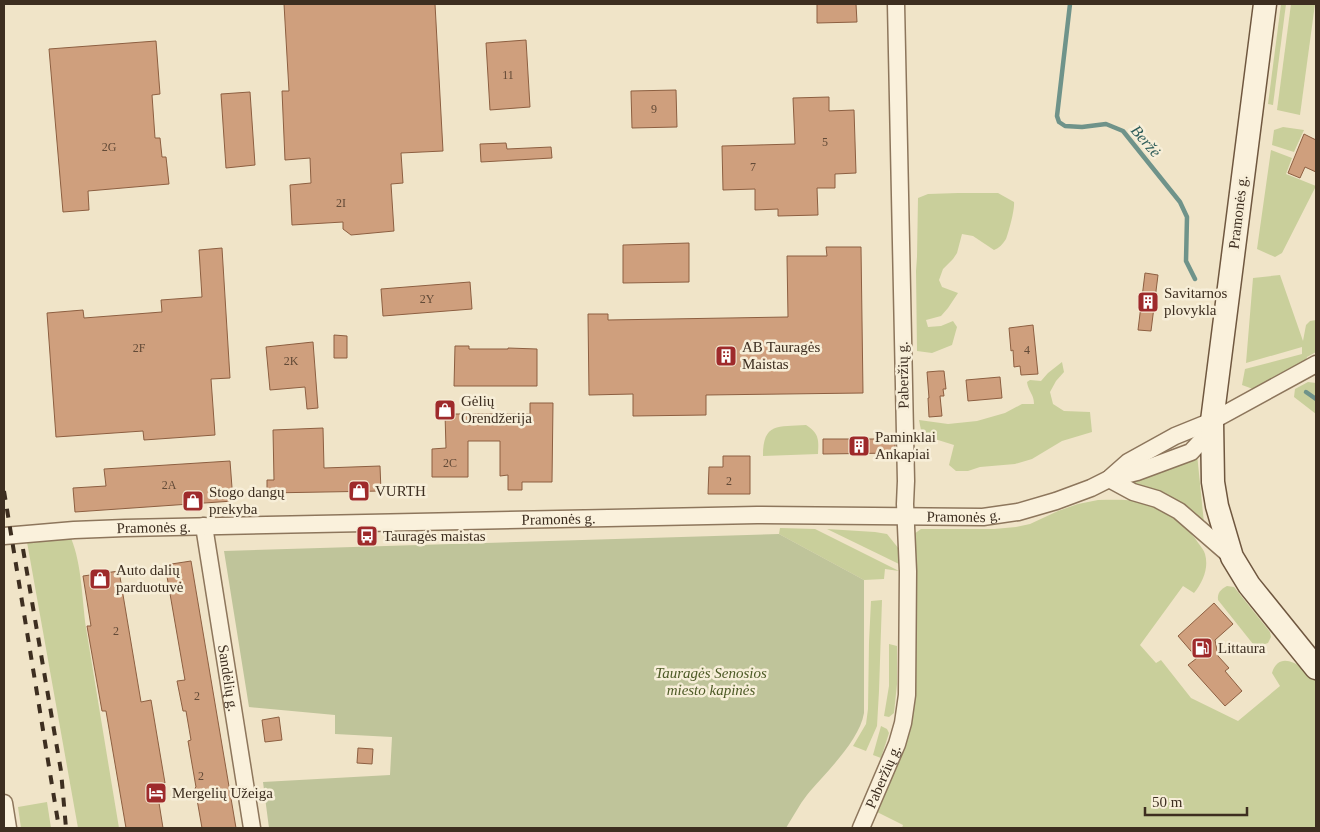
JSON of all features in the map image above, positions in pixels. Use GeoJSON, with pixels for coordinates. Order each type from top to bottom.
{"type":"FeatureCollection","features":[{"type":"Feature","properties":{"kind":"main road","name":"Pramonės g."},"geometry":{"type":"LineString","coordinates":[[1265,4],[1212,421],[1213,482],[1217,506],[1232,557],[1249,585],[1316,668]]}},
{"type":"Feature","properties":{"kind":"street","name":"Paberžių g."},"geometry":{"type":"LineString","coordinates":[[861,828],[897,744],[903,724],[906,695],[908,571],[896,4]]}},
{"type":"Feature","properties":{"kind":"street"},"geometry":{"type":"LineString","coordinates":[[1212,421],[1316,364]]}},
{"type":"Feature","properties":{"kind":"street","name":"Pramonės g."},"geometry":{"type":"LineString","coordinates":[[4,536],[74,530],[204,526],[747,515],[983,517],[1018,512],[1056,501],[1109,479],[1137,472],[1191,452],[1202,440],[1212,421]]}},
{"type":"Feature","properties":{"kind":"street","name":"Pramonės g."},"geometry":{"type":"LineString","coordinates":[[1109,479],[1134,492],[1157,499],[1179,512],[1232,557]]}},
{"type":"Feature","properties":{"kind":"street","name":"Sandėlių g."},"geometry":{"type":"LineString","coordinates":[[204,526],[252,828]]}},
{"type":"Feature","properties":{"kind":"street"},"geometry":{"type":"LineString","coordinates":[[4,803],[8,828]]}},
{"type":"Feature","properties":{"kind":"green space"},"geometry":{"type":"Polygon","coordinates":[[[1281,4],[1286,4],[1273,105],[1268,104],[1281,4]]]}},
{"type":"Feature","properties":{"kind":"green space"},"geometry":{"type":"Polygon","coordinates":[[[1291,4],[1315,4],[1300,115],[1277,110],[1291,4]]]}},
{"type":"Feature","properties":{"kind":"green space"},"geometry":{"type":"Polygon","coordinates":[[[1283,127],[1304,130],[1294,152],[1272,145],[1274,130],[1283,127]]]}},
{"type":"Feature","properties":{"kind":"green space"},"geometry":{"type":"Polygon","coordinates":[[[1271,150],[1292,158],[1286,174],[1316,186],[1282,253],[1275,257],[1257,249],[1271,150]]]}},
{"type":"Feature","properties":{"kind":"green space"},"geometry":{"type":"Polygon","coordinates":[[[998,193],[1014,202],[1010,226],[1005,241],[994,250],[973,236],[962,234],[957,253],[943,269],[939,280],[942,287],[958,293],[941,316],[926,320],[928,327],[941,326],[953,321],[957,327],[952,345],[932,353],[917,351],[916,271],[918,198],[928,194],[998,193]]]}},
{"type":"Feature","properties":{"kind":"green space"},"geometry":{"type":"Polygon","coordinates":[[[1280,275],[1303,341],[1306,325],[1310,321],[1316,320],[1316,352],[1261,387],[1253,389],[1242,385],[1245,369],[1302,354],[1302,347],[1246,363],[1253,278],[1280,275]]]}},
{"type":"Feature","properties":{"kind":"green space"},"geometry":{"type":"Polygon","coordinates":[[[1062,362],[1064,372],[1050,392],[1053,404],[1064,411],[1090,412],[1092,432],[1062,441],[1032,459],[1015,464],[980,467],[968,471],[956,471],[949,465],[954,445],[922,435],[919,420],[948,424],[977,421],[1005,413],[1022,404],[1034,404],[1027,382],[1030,380],[1041,381],[1062,362]]]}},
{"type":"Feature","properties":{"kind":"green space"},"geometry":{"type":"Polygon","coordinates":[[[1308,382],[1316,383],[1316,414],[1294,397],[1295,389],[1308,382]]]}},
{"type":"Feature","properties":{"kind":"green space"},"geometry":{"type":"Polygon","coordinates":[[[806,425],[816,434],[818,454],[763,456],[766,437],[769,432],[780,427],[806,425]]]}},
{"type":"Feature","properties":{"kind":"green space"},"geometry":{"type":"Polygon","coordinates":[[[1197,454],[1204,523],[1134,482],[1135,479],[1197,454]]]}},
{"type":"Feature","properties":{"kind":"green space"},"geometry":{"type":"Polygon","coordinates":[[[1098,500],[1136,501],[1150,504],[1166,512],[1181,523],[1204,551],[1206,570],[1197,589],[1194,593],[1183,586],[1140,645],[1156,663],[1161,660],[1191,698],[1238,721],[1280,686],[1272,673],[1276,665],[1281,662],[1287,661],[1300,666],[1316,681],[1316,828],[902,828],[903,825],[877,812],[896,764],[914,534],[921,529],[994,529],[1016,527],[1030,524],[1078,504],[1098,500]]]}},
{"type":"Feature","properties":{"kind":"green space"},"geometry":{"type":"Polygon","coordinates":[[[780,528],[815,529],[899,571],[885,569],[884,579],[864,580],[779,534],[780,528]]]}},
{"type":"Feature","properties":{"kind":"green space"},"geometry":{"type":"Polygon","coordinates":[[[827,529],[887,534],[899,549],[899,564],[827,529]]]}},
{"type":"Feature","properties":{"kind":"green space","name":"Tauragės Senosios miesto kapinės"},"geometry":{"type":"Polygon","coordinates":[[[779,534],[864,580],[864,713],[861,724],[849,746],[807,795],[786,828],[269,828],[263,782],[390,775],[392,737],[335,734],[335,715],[249,707],[224,551],[779,534]]]}},
{"type":"Feature","properties":{"kind":"green space"},"geometry":{"type":"Polygon","coordinates":[[[71,538],[80,571],[86,628],[119,828],[78,828],[27,542],[71,538]]]}},
{"type":"Feature","properties":{"kind":"green space"},"geometry":{"type":"Polygon","coordinates":[[[1227,586],[1234,587],[1270,632],[1271,637],[1268,643],[1259,646],[1253,644],[1218,600],[1218,595],[1227,586]]]}},
{"type":"Feature","properties":{"kind":"green space"},"geometry":{"type":"Polygon","coordinates":[[[882,600],[877,726],[866,751],[853,746],[866,724],[868,709],[871,601],[882,600]]]}},
{"type":"Feature","properties":{"kind":"green space"},"geometry":{"type":"Polygon","coordinates":[[[889,644],[897,646],[897,684],[894,713],[889,717],[884,716],[889,686],[889,644]]]}},
{"type":"Feature","properties":{"kind":"green space"},"geometry":{"type":"Polygon","coordinates":[[[881,726],[887,729],[889,733],[881,758],[873,755],[881,726]]]}},
{"type":"Feature","properties":{"kind":"green space"},"geometry":{"type":"Polygon","coordinates":[[[47,802],[51,828],[21,828],[18,807],[47,802]]]}},
{"type":"Feature","properties":{"kind":"building"},"geometry":{"type":"Polygon","coordinates":[[[284,4],[435,4],[443,151],[401,153],[403,183],[391,184],[394,231],[351,235],[343,229],[343,222],[292,225],[290,185],[311,183],[310,158],[285,160],[282,91],[289,91],[284,4]]]}},
{"type":"Feature","properties":{"kind":"building"},"geometry":{"type":"Polygon","coordinates":[[[817,4],[856,4],[857,22],[817,23],[817,4]]]}},
{"type":"Feature","properties":{"kind":"building"},"geometry":{"type":"Polygon","coordinates":[[[526,40],[530,107],[490,110],[486,43],[526,40]]]}},
{"type":"Feature","properties":{"kind":"building"},"geometry":{"type":"Polygon","coordinates":[[[156,41],[160,94],[152,95],[155,138],[160,138],[162,157],[166,157],[169,184],[88,191],[89,210],[63,212],[49,49],[156,41]]]}},
{"type":"Feature","properties":{"kind":"building"},"geometry":{"type":"Polygon","coordinates":[[[676,90],[677,127],[632,128],[631,91],[676,90]]]}},
{"type":"Feature","properties":{"kind":"building"},"geometry":{"type":"Polygon","coordinates":[[[250,92],[255,165],[226,168],[221,94],[250,92]]]}},
{"type":"Feature","properties":{"kind":"building"},"geometry":{"type":"Polygon","coordinates":[[[829,97],[829,111],[854,110],[856,173],[835,174],[835,188],[817,188],[818,215],[778,216],[778,209],[755,210],[755,189],[723,190],[722,146],[795,144],[793,98],[829,97]]]}},
{"type":"Feature","properties":{"kind":"building"},"geometry":{"type":"Polygon","coordinates":[[[1304,134],[1316,140],[1316,172],[1305,167],[1300,178],[1288,173],[1304,134]]]}},
{"type":"Feature","properties":{"kind":"building"},"geometry":{"type":"Polygon","coordinates":[[[506,143],[507,149],[551,147],[552,158],[481,162],[480,144],[506,143]]]}},
{"type":"Feature","properties":{"kind":"building"},"geometry":{"type":"Polygon","coordinates":[[[689,243],[689,282],[623,283],[623,245],[689,243]]]}},
{"type":"Feature","properties":{"kind":"building","name":"AB Tauragės Maistas"},"geometry":{"type":"Polygon","coordinates":[[[826,247],[861,247],[863,393],[706,395],[706,415],[633,416],[633,394],[589,395],[588,314],[608,314],[608,320],[788,317],[787,256],[827,256],[826,247]]]}},
{"type":"Feature","properties":{"kind":"building"},"geometry":{"type":"Polygon","coordinates":[[[222,248],[230,378],[211,379],[215,435],[144,440],[143,431],[56,437],[47,313],[83,310],[84,318],[162,312],[161,300],[202,297],[199,250],[222,248]]]}},
{"type":"Feature","properties":{"kind":"building","name":"Savitarnos plovykla"},"geometry":{"type":"Polygon","coordinates":[[[1145,273],[1158,275],[1151,331],[1138,330],[1145,273]]]}},
{"type":"Feature","properties":{"kind":"building"},"geometry":{"type":"Polygon","coordinates":[[[470,282],[472,309],[383,316],[381,289],[470,282]]]}},
{"type":"Feature","properties":{"kind":"building"},"geometry":{"type":"Polygon","coordinates":[[[1033,325],[1038,374],[1021,375],[1020,366],[1014,367],[1009,328],[1033,325]]]}},
{"type":"Feature","properties":{"kind":"building"},"geometry":{"type":"Polygon","coordinates":[[[334,335],[347,336],[347,358],[334,358],[334,335]]]}},
{"type":"Feature","properties":{"kind":"building"},"geometry":{"type":"Polygon","coordinates":[[[313,342],[318,408],[307,409],[305,387],[270,390],[266,347],[313,342]]]}},
{"type":"Feature","properties":{"kind":"building"},"geometry":{"type":"Polygon","coordinates":[[[455,346],[469,346],[469,349],[537,349],[537,386],[454,386],[455,346]]]}},
{"type":"Feature","properties":{"kind":"building"},"geometry":{"type":"Polygon","coordinates":[[[944,371],[946,389],[943,389],[944,396],[940,396],[942,416],[929,417],[927,372],[944,371]]]}},
{"type":"Feature","properties":{"kind":"building"},"geometry":{"type":"Polygon","coordinates":[[[1000,377],[1002,398],[968,401],[966,380],[1000,377]]]}},
{"type":"Feature","properties":{"kind":"building"},"geometry":{"type":"Polygon","coordinates":[[[530,403],[553,403],[552,482],[522,482],[522,490],[508,490],[508,475],[500,476],[500,441],[468,441],[468,477],[432,477],[432,449],[446,448],[445,414],[530,414],[530,403]]]}},
{"type":"Feature","properties":{"kind":"building"},"geometry":{"type":"Polygon","coordinates":[[[323,428],[324,468],[380,466],[381,491],[267,493],[267,480],[274,480],[273,430],[323,428]]]}},
{"type":"Feature","properties":{"kind":"building","name":"Paminklai Ankapiai"},"geometry":{"type":"Polygon","coordinates":[[[823,439],[895,439],[895,453],[823,454],[823,439]]]}},
{"type":"Feature","properties":{"kind":"building"},"geometry":{"type":"Polygon","coordinates":[[[723,456],[750,456],[750,494],[708,494],[709,467],[723,467],[723,456]]]}},
{"type":"Feature","properties":{"kind":"building"},"geometry":{"type":"Polygon","coordinates":[[[230,461],[233,501],[75,512],[73,488],[106,486],[104,469],[230,461]]]}},
{"type":"Feature","properties":{"kind":"building"},"geometry":{"type":"Polygon","coordinates":[[[191,561],[236,828],[202,828],[195,788],[188,741],[191,740],[186,711],[183,711],[177,681],[185,680],[165,565],[191,561]]]}},
{"type":"Feature","properties":{"kind":"building"},"geometry":{"type":"Polygon","coordinates":[[[119,571],[141,702],[151,700],[165,783],[156,784],[163,828],[126,828],[106,711],[102,711],[87,626],[91,626],[83,576],[119,571]]]}},
{"type":"Feature","properties":{"kind":"building","name":"Littaura"},"geometry":{"type":"Polygon","coordinates":[[[1214,603],[1233,624],[1215,640],[1218,656],[1229,668],[1225,671],[1242,691],[1225,706],[1188,665],[1197,658],[1178,636],[1214,603]]]}},
{"type":"Feature","properties":{"kind":"building"},"geometry":{"type":"Polygon","coordinates":[[[279,717],[282,740],[265,742],[262,720],[279,717]]]}},
{"type":"Feature","properties":{"kind":"building"},"geometry":{"type":"Polygon","coordinates":[[[358,748],[373,749],[372,764],[357,763],[358,748]]]}},
{"type":"Feature","properties":{"kind":"waterway","name":"Beržė"},"geometry":{"type":"LineString","coordinates":[[1070,4],[1057,116],[1059,122],[1065,126],[1082,127],[1106,124],[1123,131],[1180,202],[1187,217],[1186,261],[1195,279]]}},
{"type":"Feature","properties":{"kind":"waterway","name":"Beržė"},"geometry":{"type":"LineString","coordinates":[[1306,392],[1316,399]]}},
{"type":"Feature","properties":{"kind":"railway"},"geometry":{"type":"LineString","coordinates":[[4,491],[59,828]]}},
{"type":"Feature","properties":{"kind":"railway"},"geometry":{"type":"LineString","coordinates":[[23,549],[61,771],[66,828]]}},
{"type":"Feature","properties":{"kind":"place","name":"Savitarnos plovykla"},"geometry":{"type":"Point","coordinates":[1148,302]}},
{"type":"Feature","properties":{"kind":"place","name":"AB Tauragės Maistas"},"geometry":{"type":"Point","coordinates":[726,356]}},
{"type":"Feature","properties":{"kind":"place","name":"Gėlių Orendžerija"},"geometry":{"type":"Point","coordinates":[445,410]}},
{"type":"Feature","properties":{"kind":"place","name":"Paminklai Ankapiai"},"geometry":{"type":"Point","coordinates":[859,446]}},
{"type":"Feature","properties":{"kind":"place","name":"VURTH"},"geometry":{"type":"Point","coordinates":[359,491]}},
{"type":"Feature","properties":{"kind":"place","name":"Stogo dangų prekyba"},"geometry":{"type":"Point","coordinates":[193,501]}},
{"type":"Feature","properties":{"kind":"place","name":"Tauragės maistas"},"geometry":{"type":"Point","coordinates":[367,536]}},
{"type":"Feature","properties":{"kind":"place","name":"Auto dalių parduotuvė"},"geometry":{"type":"Point","coordinates":[100,579]}},
{"type":"Feature","properties":{"kind":"place","name":"Littaura"},"geometry":{"type":"Point","coordinates":[1202,648]}},
{"type":"Feature","properties":{"kind":"place","name":"Mergelių Užeiga"},"geometry":{"type":"Point","coordinates":[156,793]}}]}
